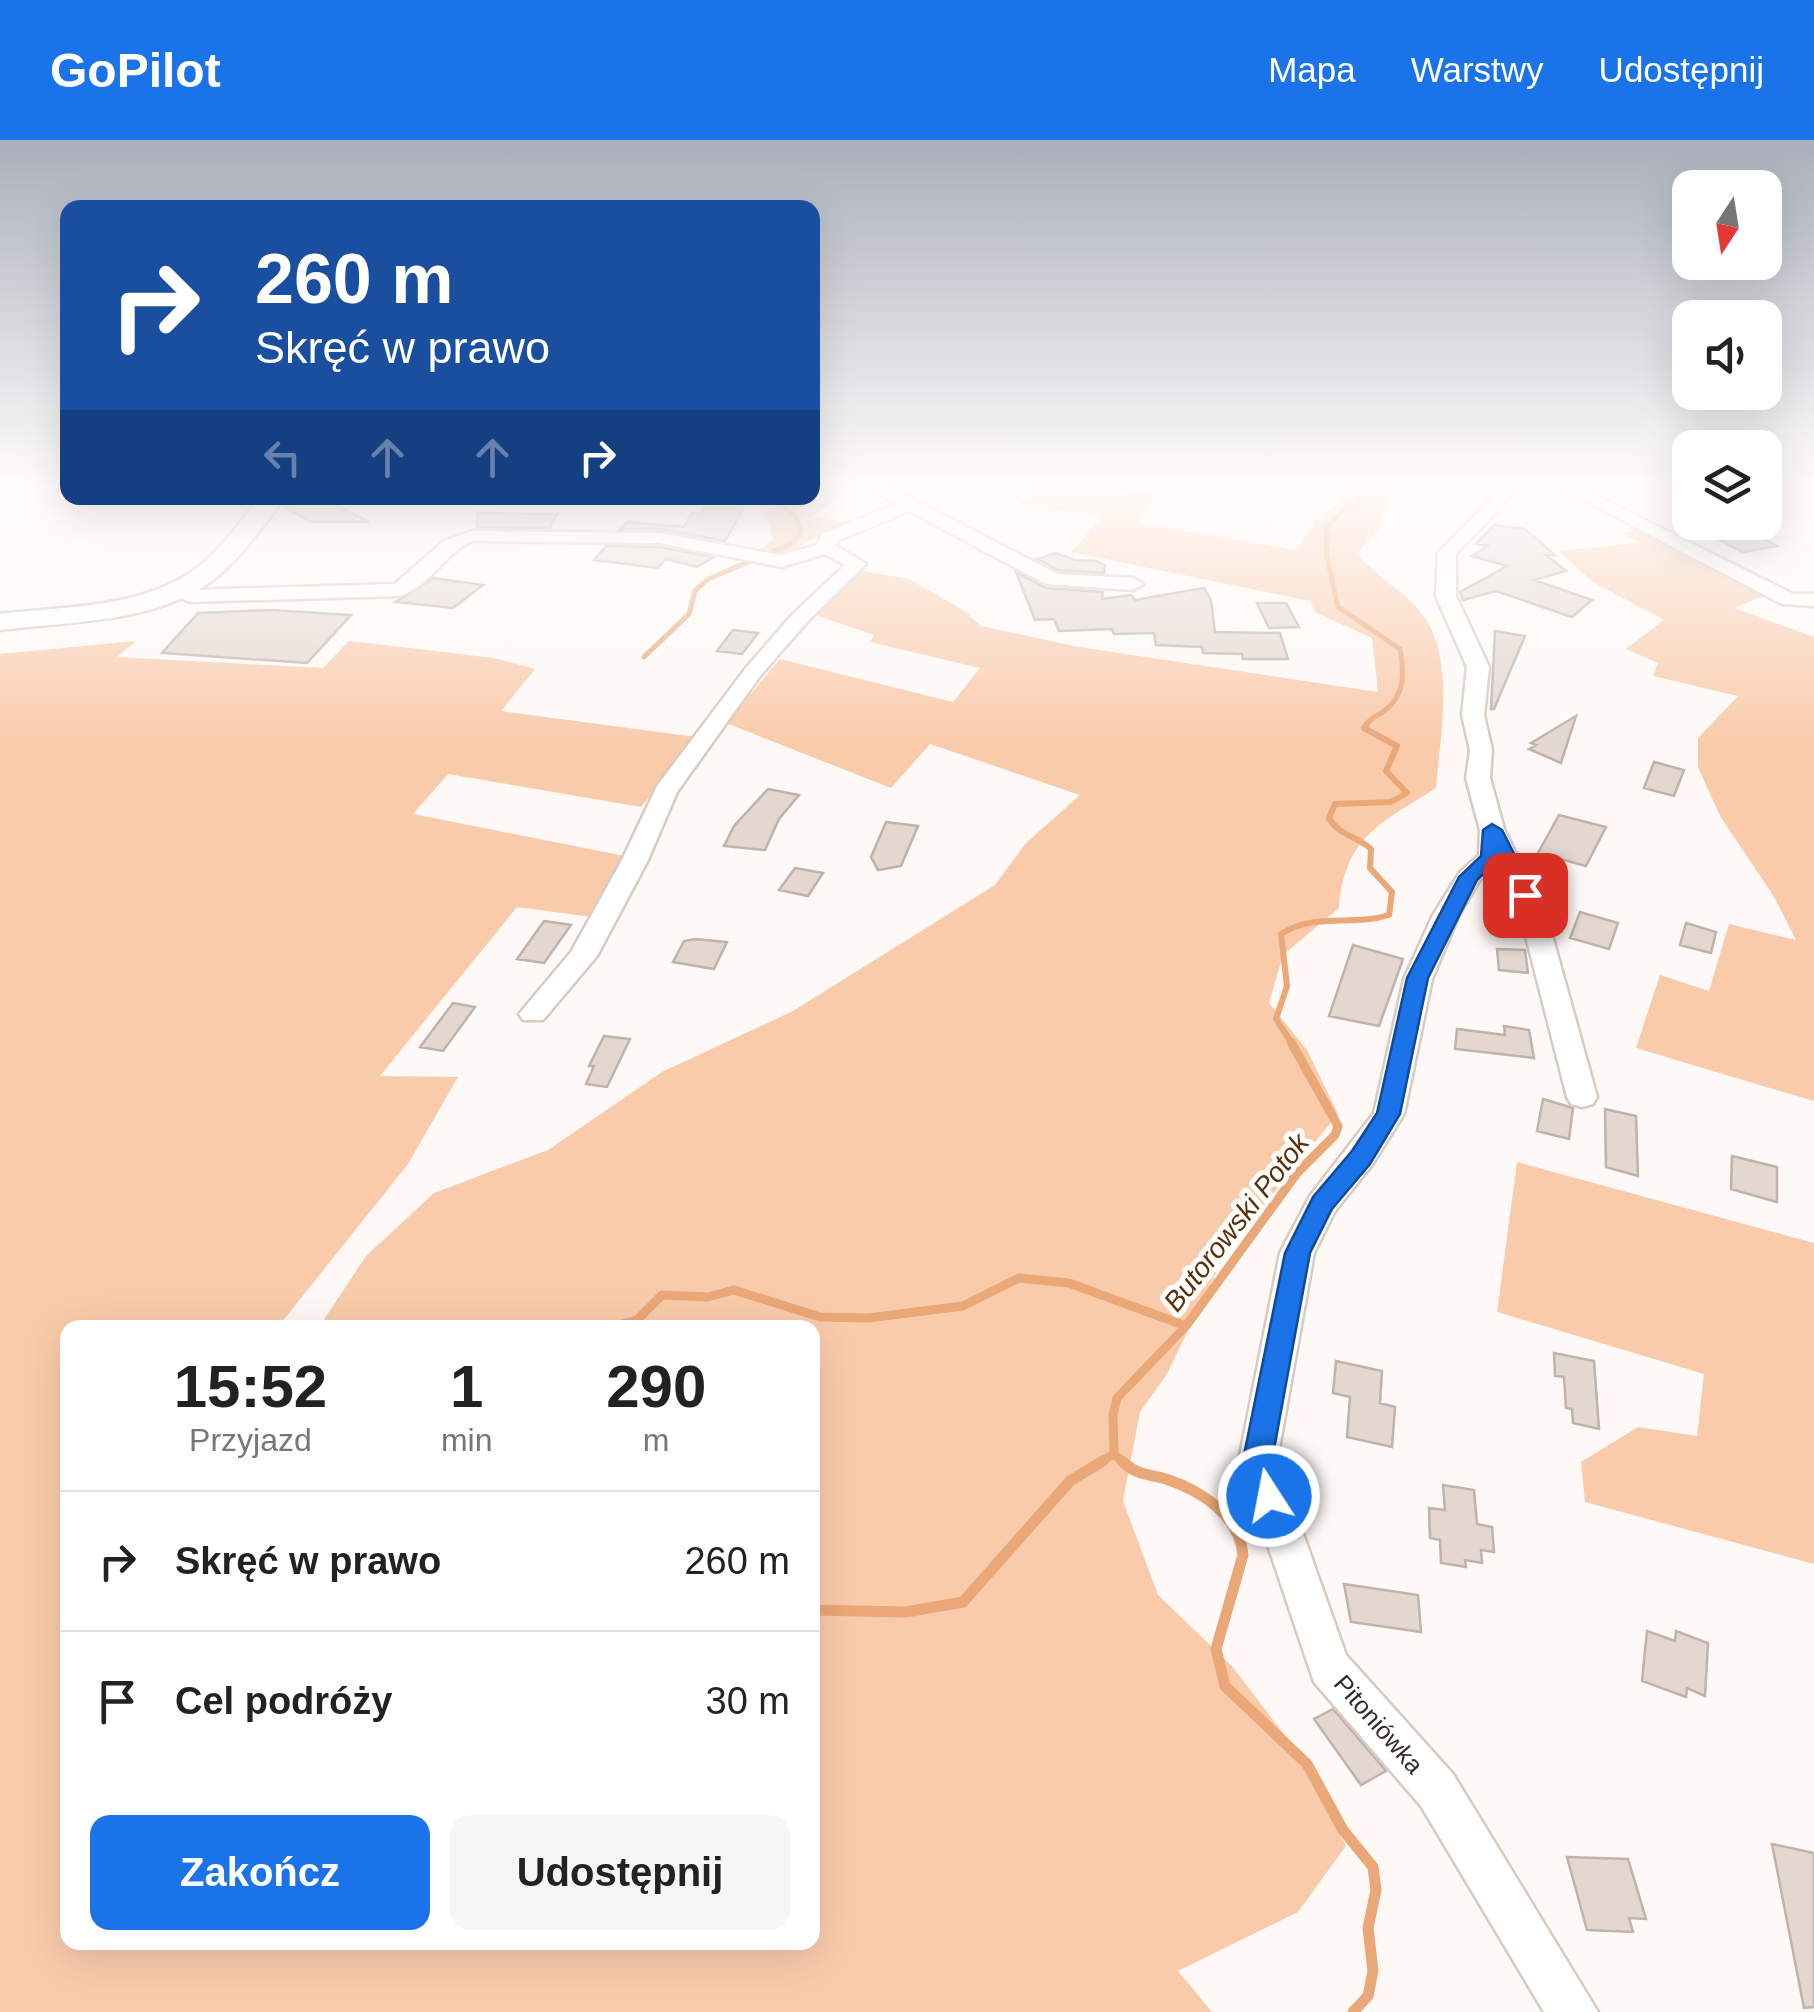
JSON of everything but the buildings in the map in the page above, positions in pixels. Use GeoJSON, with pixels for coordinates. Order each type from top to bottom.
{"type":"FeatureCollection","features":[{"type":"Feature","properties":{"kind":"street"},"geometry":{"type":"LineString","coordinates":[[0,622],[129,604],[177,591],[208,570]]}},
{"type":"Feature","properties":{"kind":"street"},"geometry":{"type":"LineString","coordinates":[[177,591],[190,596],[399,590],[410,586],[425,570]]}},
{"type":"Feature","properties":{"kind":"street"},"geometry":{"type":"LineString","coordinates":[[532,1014],[583,956],[635,860],[665,791],[753,672],[798,619],[850,570]]}},
{"type":"Feature","properties":{"kind":"street"},"geometry":{"type":"LineString","coordinates":[[1034,570],[1052,580],[1133,584]]}},
{"type":"Feature","properties":{"kind":"street"},"geometry":{"type":"LineString","coordinates":[[1447,570],[1446,596],[1478,667],[1473,715],[1481,750],[1478,778],[1492,830],[1534,917],[1582,1097]]}},
{"type":"Feature","properties":{"kind":"street"},"geometry":{"type":"LineString","coordinates":[[1732,570],[1790,600],[1814,600]]}},
{"type":"Feature","properties":{"kind":"street","name":"Pitoniówka"},"geometry":{"type":"LineString","coordinates":[[1492,830],[1490,858],[1468,877],[1418,978],[1389,1114],[1361,1158],[1322,1204],[1298,1253],[1258,1460],[1329,1667],[1436,1790],[1573,2012]]}},
{"type":"Feature","properties":{"kind":"shaded area"},"geometry":{"type":"Polygon","coordinates":[[[858,570],[909,579],[963,610],[981,626],[1079,647],[1378,692],[1372,638],[1315,612],[1310,601],[1161,570],[1374,570],[1425,618],[1440,656],[1443,678],[1436,788],[1382,823],[1358,848],[1349,864],[1339,908],[1283,955],[1269,1003],[1307,1050],[1338,1114],[1227,1250],[1167,1374],[1140,1412],[1123,1501],[1158,1595],[1232,1666],[1289,1741],[1346,1846],[1298,1912],[1178,1971],[1212,2012],[0,2012],[0,654],[136,641],[117,657],[323,668],[349,641],[494,658],[535,669],[501,711],[696,737],[641,807],[448,774],[413,814],[625,856],[592,917],[517,907],[380,1076],[458,1077],[408,1164],[284,1320],[60,1320],[60,1950],[820,1950],[820,1320],[324,1320],[366,1256],[434,1193],[548,1150],[662,1072],[793,1011],[995,885],[1026,843],[1080,795],[930,744],[891,788],[726,723],[780,659],[953,702],[980,668],[870,642],[874,635],[815,615],[858,570]]]}},
{"type":"Feature","properties":{"kind":"shaded area"},"geometry":{"type":"Polygon","coordinates":[[[1580,570],[1724,570],[1769,594],[1734,608],[1814,637],[1814,1101],[1636,1048],[1660,975],[1709,991],[1729,924],[1796,940],[1773,895],[1720,816],[1698,767],[1698,738],[1738,696],[1653,676],[1658,663],[1626,649],[1664,620],[1593,582],[1580,570]]]}},
{"type":"Feature","properties":{"kind":"shaded area"},"geometry":{"type":"Polygon","coordinates":[[[1517,1162],[1814,1243],[1814,1564],[1585,1502],[1581,1462],[1638,1427],[1697,1436],[1704,1374],[1497,1312],[1517,1162]]]}},
{"type":"Feature","properties":{"kind":"waterway"},"geometry":{"type":"LineString","coordinates":[[644,657],[689,614],[695,591],[708,579],[728,570]]}},
{"type":"Feature","properties":{"kind":"waterway","name":"Butorowski Potok"},"geometry":{"type":"LineString","coordinates":[[1330,570],[1338,607],[1400,649],[1400,690],[1391,705],[1367,724]]}},
{"type":"Feature","properties":{"kind":"waterway","name":"Butorowski Potok"},"geometry":{"type":"LineString","coordinates":[[1293,1045],[1276,1019],[1287,986],[1281,934],[1307,923],[1389,915],[1392,892],[1370,868],[1371,849],[1337,828],[1329,818],[1335,804],[1391,802],[1407,793],[1386,771],[1397,746],[1364,728],[1367,724]]}},
{"type":"Feature","properties":{"kind":"waterway","name":"Butorowski Potok"},"geometry":{"type":"LineString","coordinates":[[1186,1326],[1297,1173],[1335,1135],[1338,1126],[1291,1042]]}},
{"type":"Feature","properties":{"kind":"waterway"},"geometry":{"type":"LineString","coordinates":[[637,1320],[662,1295],[708,1297],[734,1290],[820,1317],[868,1318],[963,1306],[1019,1278],[1069,1283],[1186,1326]]}},
{"type":"Feature","properties":{"kind":"waterway","name":"Butorowski Potok"},"geometry":{"type":"LineString","coordinates":[[1114,1454],[1113,1415],[1117,1398],[1186,1326]]}},
{"type":"Feature","properties":{"kind":"waterway"},"geometry":{"type":"LineString","coordinates":[[1099,1463],[1114,1454]]}},
{"type":"Feature","properties":{"kind":"waterway","name":"Butorowski Potok"},"geometry":{"type":"LineString","coordinates":[[1114,1454],[1124,1463]]}},
{"type":"Feature","properties":{"kind":"waterway"},"geometry":{"type":"LineString","coordinates":[[820,1610],[906,1612],[963,1602],[1070,1481],[1103,1461]]}},
{"type":"Feature","properties":{"kind":"waterway","name":"Butorowski Potok"},"geometry":{"type":"LineString","coordinates":[[1124,1463],[1137,1472],[1166,1479],[1205,1498],[1226,1517],[1240,1541],[1243,1555],[1216,1649],[1225,1686],[1307,1764],[1343,1830],[1373,1867],[1376,1890],[1368,1928],[1373,1971],[1368,1996],[1353,2012]]}},
{"type":"Feature","properties":{"kind":"route"},"geometry":{"type":"LineString","coordinates":[[1269,1496],[1258,1460],[1298,1253],[1322,1204],[1361,1158],[1389,1114],[1418,978],[1446,914],[1468,877],[1490,858],[1492,830],[1525,895]]}}]}
